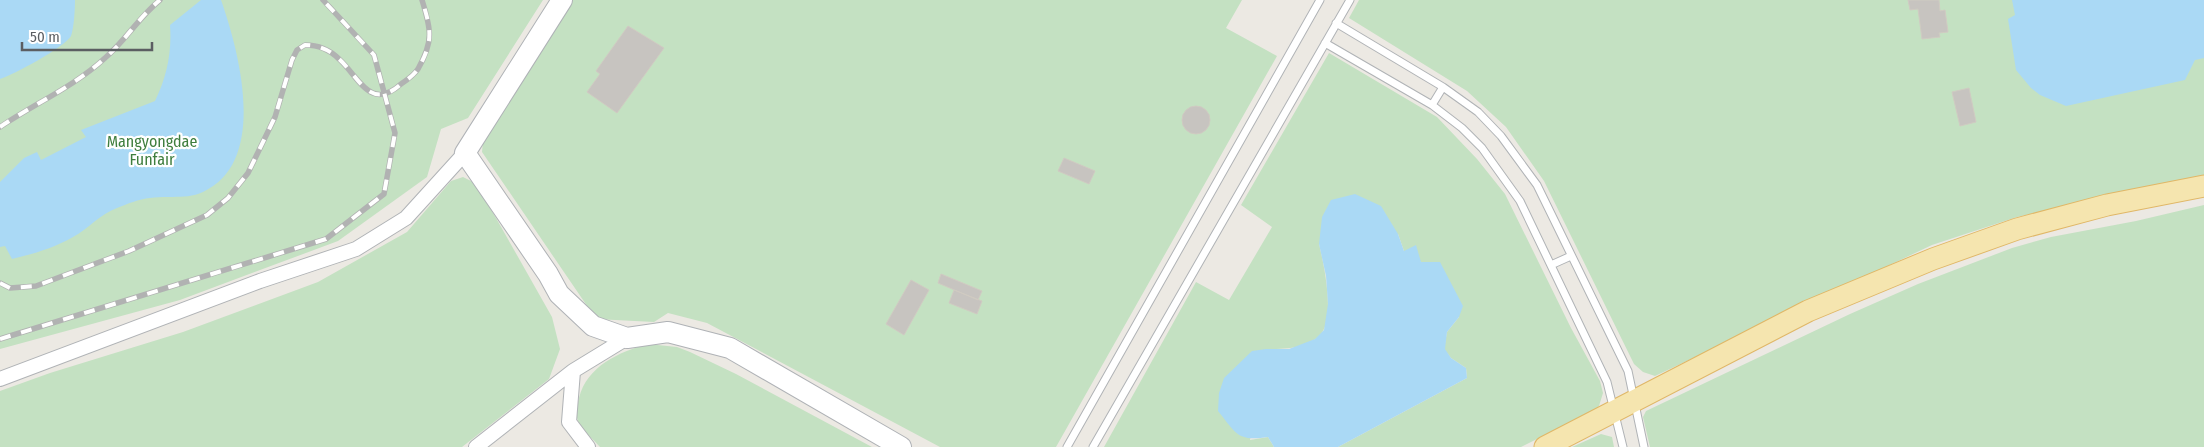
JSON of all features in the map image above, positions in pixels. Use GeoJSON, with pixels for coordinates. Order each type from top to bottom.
{"type":"FeatureCollection","features":[{"type":"Feature","properties":{"kind":"main road"},"geometry":{"type":"LineString","coordinates":[[562,0],[465,153],[548,274],[559,294],[593,326],[627,338],[668,332],[730,348],[901,447]]}},
{"type":"Feature","properties":{"kind":"main road"},"geometry":{"type":"LineString","coordinates":[[1545,447],[1808,311],[1933,259],[2017,229],[2107,205],[2204,186]]}},
{"type":"Feature","properties":{"kind":"street"},"geometry":{"type":"LineString","coordinates":[[0,379],[260,281],[356,249],[406,218],[465,153]]}},
{"type":"Feature","properties":{"kind":"street"},"geometry":{"type":"LineString","coordinates":[[476,447],[573,371],[627,338]]}},
{"type":"Feature","properties":{"kind":"street"},"geometry":{"type":"LineString","coordinates":[[573,371],[569,422],[588,447]]}},
{"type":"Feature","properties":{"kind":"lane"},"geometry":{"type":"LineString","coordinates":[[1067,447],[1320,0]]}},
{"type":"Feature","properties":{"kind":"lane"},"geometry":{"type":"LineString","coordinates":[[1093,447],[1350,0]]}},
{"type":"Feature","properties":{"kind":"lane"},"geometry":{"type":"LineString","coordinates":[[1336,23],[1443,87],[1478,112],[1501,136],[1537,185],[1628,371],[1623,447]]}},
{"type":"Feature","properties":{"kind":"lane"},"geometry":{"type":"LineString","coordinates":[[1325,42],[1432,105],[1462,128],[1482,148],[1520,201],[1607,382],[1625,407],[1644,447]]}},
{"type":"Feature","properties":{"kind":"lane"},"geometry":{"type":"LineString","coordinates":[[1432,105],[1443,87]]}},
{"type":"Feature","properties":{"kind":"lane"},"geometry":{"type":"LineString","coordinates":[[1551,265],[1571,256]]}},
{"type":"Feature","properties":{"kind":"green space","name":"Mangyongdae Funfair"},"geometry":{"type":"Polygon","coordinates":[[[0,0],[543,0],[468,118],[441,129],[427,177],[338,241],[180,300],[0,349],[0,0]]]}},
{"type":"Feature","properties":{"kind":"green space"},"geometry":{"type":"Polygon","coordinates":[[[569,0],[1242,0],[1226,28],[1277,56],[1056,447],[940,447],[707,323],[668,313],[654,322],[596,319],[482,152],[484,130],[569,0]]]}},
{"type":"Feature","properties":{"kind":"green space"},"geometry":{"type":"Polygon","coordinates":[[[1359,0],[2204,0],[2204,175],[2017,217],[1932,245],[1655,376],[1643,372],[1634,364],[1544,181],[1506,127],[1467,91],[1349,18],[1359,0]]]}},
{"type":"Feature","properties":{"kind":"green space"},"geometry":{"type":"Polygon","coordinates":[[[1329,53],[1437,117],[1477,159],[1505,194],[1571,328],[1600,381],[1603,393],[1599,406],[1595,410],[1521,447],[1338,447],[1467,378],[1466,368],[1451,358],[1444,349],[1447,332],[1459,317],[1421,262],[1404,251],[1398,234],[1319,244],[1328,301],[1328,313],[1323,331],[1318,337],[1305,345],[1266,349],[1250,440],[1268,437],[1274,447],[1104,447],[1196,282],[1229,300],[1272,227],[1241,205],[1329,53]]]}},
{"type":"Feature","properties":{"kind":"green space"},"geometry":{"type":"Polygon","coordinates":[[[463,177],[475,183],[552,317],[560,349],[549,379],[462,447],[0,447],[0,391],[50,373],[183,332],[318,282],[407,232],[451,181],[463,177]]]}},
{"type":"Feature","properties":{"kind":"green space"},"geometry":{"type":"Polygon","coordinates":[[[2204,205],[2204,447],[1650,447],[1643,417],[1646,411],[1850,314],[1918,284],[2012,248],[2051,237],[2136,221],[2204,205]]]}},
{"type":"Feature","properties":{"kind":"green space"},"geometry":{"type":"Polygon","coordinates":[[[648,344],[677,347],[690,352],[736,374],[872,447],[600,447],[582,428],[577,418],[576,412],[583,387],[589,377],[606,362],[626,351],[648,344]]]}},
{"type":"Feature","properties":{"kind":"green space"},"geometry":{"type":"Polygon","coordinates":[[[1601,434],[1612,437],[1614,447],[1572,447],[1601,434]]]}},
{"type":"Feature","properties":{"kind":"water"},"geometry":{"type":"Polygon","coordinates":[[[0,0],[75,0],[74,23],[71,36],[59,47],[27,67],[0,79],[0,0]]]}},
{"type":"Feature","properties":{"kind":"water"},"geometry":{"type":"Polygon","coordinates":[[[201,0],[221,0],[241,75],[242,132],[236,157],[223,177],[203,192],[197,194],[183,197],[156,197],[125,205],[105,214],[66,241],[12,259],[5,246],[0,247],[0,182],[24,158],[37,152],[41,160],[86,137],[81,130],[155,101],[168,64],[170,25],[201,0]]]}},
{"type":"Feature","properties":{"kind":"water"},"geometry":{"type":"Polygon","coordinates":[[[2012,0],[2204,0],[2204,58],[2195,60],[2185,80],[2066,106],[2040,95],[2031,88],[2016,70],[2008,19],[2015,15],[2012,0]]]}},
{"type":"Feature","properties":{"kind":"water"},"geometry":{"type":"Polygon","coordinates":[[[1355,194],[1381,206],[1398,234],[1404,251],[1416,245],[1421,262],[1440,262],[1463,306],[1459,317],[1447,332],[1445,349],[1451,358],[1466,368],[1467,378],[1338,447],[1274,447],[1268,437],[1243,437],[1234,430],[1218,411],[1219,393],[1224,378],[1252,351],[1289,349],[1315,339],[1324,330],[1328,304],[1326,276],[1319,244],[1322,217],[1331,200],[1355,194]]]}},
{"type":"Feature","properties":{"kind":"building"},"geometry":{"type":"Polygon","coordinates":[[[1908,0],[1939,0],[1940,11],[1945,10],[1948,32],[1939,33],[1940,37],[1922,39],[1918,9],[1910,10],[1908,0]]]}},
{"type":"Feature","properties":{"kind":"building"},"geometry":{"type":"Polygon","coordinates":[[[628,26],[664,48],[617,113],[587,92],[600,74],[596,71],[628,26]]]}},
{"type":"Feature","properties":{"kind":"building"},"geometry":{"type":"Polygon","coordinates":[[[1969,88],[1976,122],[1960,126],[1952,92],[1969,88]]]}},
{"type":"Feature","properties":{"kind":"building"},"geometry":{"type":"Polygon","coordinates":[[[1196,106],[1206,110],[1210,120],[1206,130],[1196,134],[1186,130],[1182,120],[1186,110],[1196,106]]]}},
{"type":"Feature","properties":{"kind":"building"},"geometry":{"type":"Polygon","coordinates":[[[1064,158],[1095,171],[1089,184],[1058,171],[1064,158]]]}},
{"type":"Feature","properties":{"kind":"building"},"geometry":{"type":"Polygon","coordinates":[[[941,274],[982,291],[978,300],[938,283],[941,274]]]}},
{"type":"Feature","properties":{"kind":"building"},"geometry":{"type":"Polygon","coordinates":[[[911,280],[929,290],[904,335],[886,324],[911,280]]]}},
{"type":"Feature","properties":{"kind":"building"},"geometry":{"type":"Polygon","coordinates":[[[954,290],[982,301],[977,314],[949,303],[954,290]]]}},
{"type":"Feature","properties":{"kind":"railway"},"geometry":{"type":"LineString","coordinates":[[0,127],[68,86],[93,68],[120,44],[160,0]]}},
{"type":"Feature","properties":{"kind":"railway"},"geometry":{"type":"LineString","coordinates":[[0,339],[326,239],[384,194],[395,133],[374,55],[323,0]]}},
{"type":"Feature","properties":{"kind":"railway"},"geometry":{"type":"LineString","coordinates":[[0,283],[10,288],[36,286],[129,251],[207,215],[228,198],[248,173],[275,117],[292,60],[297,50],[305,45],[324,49],[339,59],[366,89],[373,93],[390,92],[416,71],[427,50],[429,27],[422,0]]}}]}
